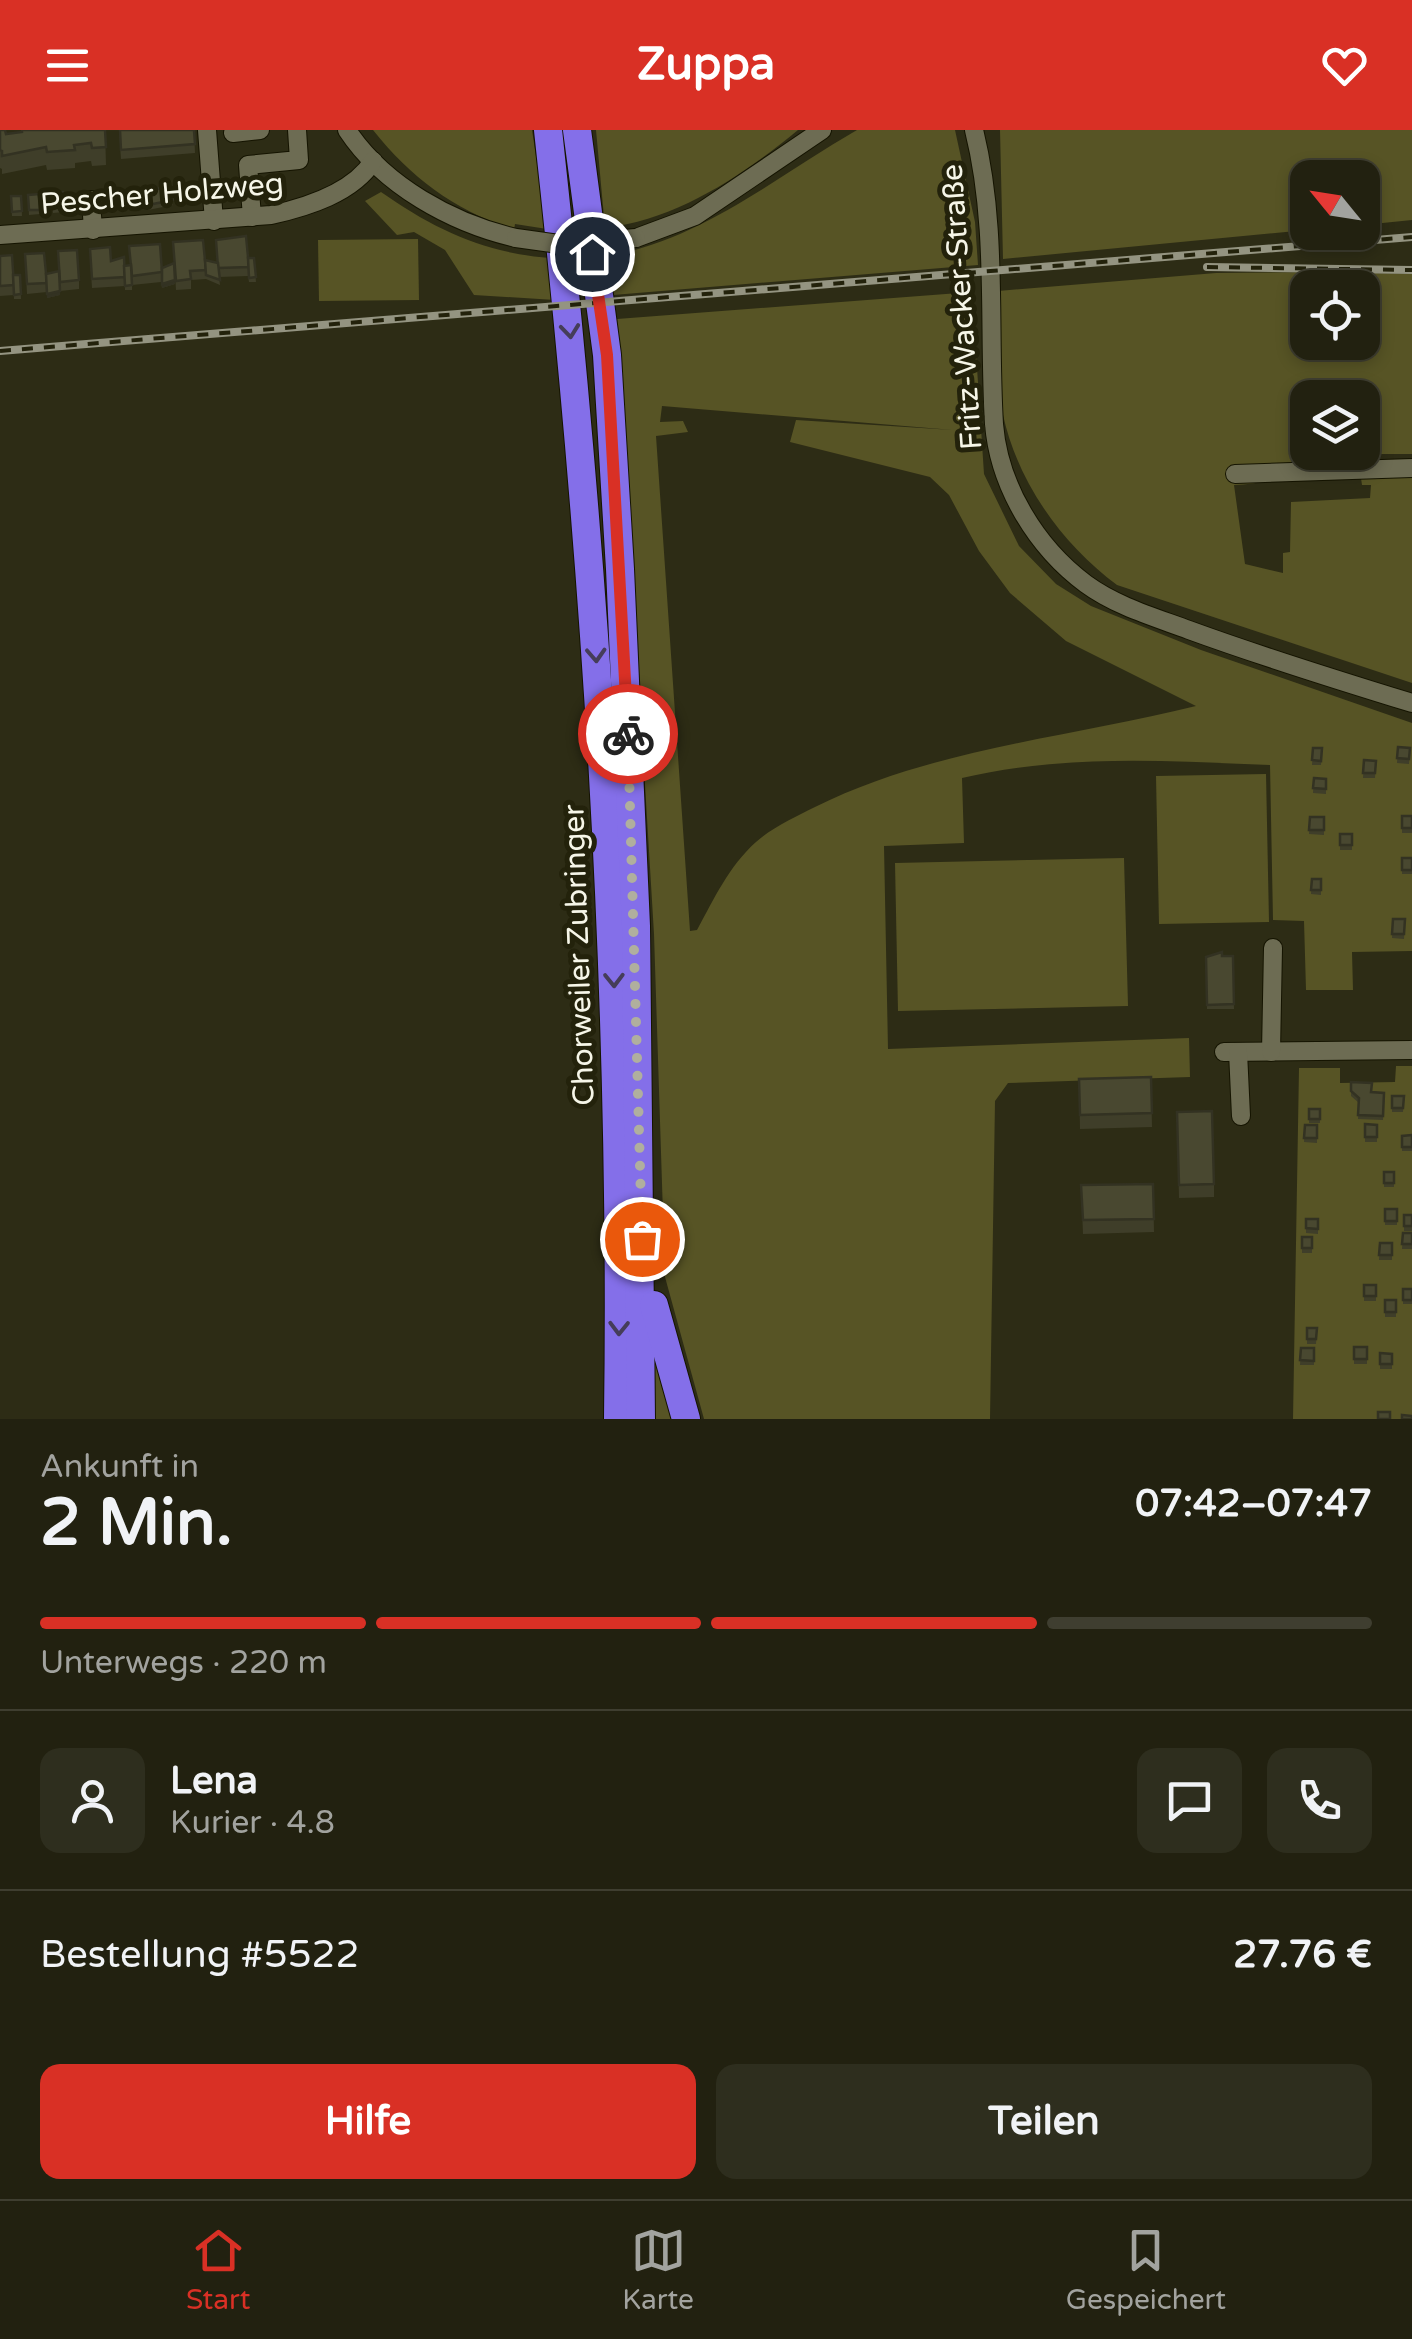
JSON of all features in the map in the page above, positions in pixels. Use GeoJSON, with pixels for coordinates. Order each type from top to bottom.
{"type":"FeatureCollection","features":[{"type":"Feature","properties":{"kind":"highway","name":"Chorweiler Zubringer"},"geometry":{"type":"LineString","coordinates":[[548,130],[591,572],[613,934],[620,1238],[618,1419]]}},
{"type":"Feature","properties":{"kind":"highway","name":"Chorweiler Zubringer"},"geometry":{"type":"LineString","coordinates":[[581,139],[607,355],[620,569],[636,926],[641,1419]]}},
{"type":"Feature","properties":{"kind":"highway","name":"Chorweiler Zubringer"},"geometry":{"type":"LineString","coordinates":[[642,1239],[660,1340],[686,1419]]}},
{"type":"Feature","properties":{"kind":"street"},"geometry":{"type":"LineString","coordinates":[[206,130],[214,220]]}},
{"type":"Feature","properties":{"kind":"street"},"geometry":{"type":"LineString","coordinates":[[233,133],[260,130]]}},
{"type":"Feature","properties":{"kind":"street"},"geometry":{"type":"LineString","coordinates":[[252,217],[248,165],[299,160],[297,130]]}},
{"type":"Feature","properties":{"kind":"street"},"geometry":{"type":"LineString","coordinates":[[347,130],[373,160],[447,215],[516,238],[559,244],[636,238],[694,216],[822,130]]}},
{"type":"Feature","properties":{"kind":"street","name":"Fritz-Wacker-Straße"},"geometry":{"type":"LineString","coordinates":[[974,130],[990,250],[994,427],[1003,472],[1028,522],[1050,552],[1086,584],[1125,606],[1252,653],[1412,704]]}},
{"type":"Feature","properties":{"kind":"street","name":"Pescher Holzweg"},"geometry":{"type":"LineString","coordinates":[[0,235],[252,217],[316,202],[366,171],[373,160]]}},
{"type":"Feature","properties":{"kind":"street"},"geometry":{"type":"LineString","coordinates":[[91,200],[93,230]]}},
{"type":"Feature","properties":{"kind":"street"},"geometry":{"type":"LineString","coordinates":[[1234,474],[1412,468]]}},
{"type":"Feature","properties":{"kind":"street"},"geometry":{"type":"LineString","coordinates":[[1270,1052],[1273,948]]}},
{"type":"Feature","properties":{"kind":"street"},"geometry":{"type":"LineString","coordinates":[[1241,1116],[1231,1052],[1412,1050]]}},
{"type":"Feature","properties":{"kind":"shaded area"},"geometry":{"type":"Polygon","coordinates":[[[373,130],[532,130],[547,229],[515,224],[514,230],[473,213],[419,178],[373,130]]]}},
{"type":"Feature","properties":{"kind":"shaded area"},"geometry":{"type":"Polygon","coordinates":[[[596,130],[798,130],[708,193],[658,215],[605,228],[596,130]]]}},
{"type":"Feature","properties":{"kind":"shaded area"},"geometry":{"type":"Polygon","coordinates":[[[857,130],[955,130],[975,222],[978,265],[613,295],[609,256],[644,247],[707,221],[857,130]]]}},
{"type":"Feature","properties":{"kind":"shaded area"},"geometry":{"type":"Polygon","coordinates":[[[1000,130],[1412,130],[1412,220],[1380,223],[1380,160],[1290,160],[1290,232],[1003,259],[1000,130]]]}},
{"type":"Feature","properties":{"kind":"shaded area"},"geometry":{"type":"Polygon","coordinates":[[[381,192],[420,217],[481,245],[550,258],[555,300],[474,295],[445,250],[414,232],[397,235],[365,201],[381,192]]]}},
{"type":"Feature","properties":{"kind":"shaded area"},"geometry":{"type":"Polygon","coordinates":[[[418,239],[419,300],[319,301],[318,240],[418,239]]]}},
{"type":"Feature","properties":{"kind":"shaded area"},"geometry":{"type":"Polygon","coordinates":[[[1290,272],[1290,360],[1380,360],[1380,273],[1412,274],[1412,454],[1380,454],[1380,380],[1290,380],[1291,470],[1264,482],[1234,485],[1245,564],[1283,573],[1283,553],[1290,552],[1291,502],[1370,498],[1371,485],[1362,485],[1360,472],[1412,471],[1412,683],[1117,585],[1097,569],[1045,510],[1010,440],[998,369],[998,291],[1216,273],[1290,272]]]}},
{"type":"Feature","properties":{"kind":"shaded area"},"geometry":{"type":"Polygon","coordinates":[[[972,292],[984,474],[1019,546],[1056,584],[1091,606],[1201,650],[1412,723],[1412,951],[1352,952],[1353,990],[1306,990],[1304,921],[1273,920],[1270,765],[1077,762],[1000,770],[962,778],[964,843],[884,846],[888,1049],[1189,1038],[1190,1077],[1008,1083],[995,1101],[990,1419],[704,1419],[665,1277],[654,934],[617,319],[972,292]],[[662,406],[660,422],[683,421],[688,432],[656,436],[690,931],[697,930],[746,851],[784,823],[815,807],[860,787],[954,758],[1196,706],[1066,641],[1010,593],[979,551],[949,495],[930,477],[790,442],[796,420],[953,430],[662,406]]]}},
{"type":"Feature","properties":{"kind":"shaded area"},"geometry":{"type":"Polygon","coordinates":[[[1266,774],[1269,922],[1159,924],[1156,776],[1266,774]]]}},
{"type":"Feature","properties":{"kind":"shaded area"},"geometry":{"type":"Polygon","coordinates":[[[1124,858],[1128,1006],[898,1011],[895,863],[1124,858]]]}},
{"type":"Feature","properties":{"kind":"shaded area"},"geometry":{"type":"Polygon","coordinates":[[[1396,1066],[1412,1066],[1412,1419],[1293,1419],[1299,1068],[1340,1068],[1340,1083],[1395,1082],[1396,1066]]]}},
{"type":"Feature","properties":{"kind":"shaded area"},"geometry":{"type":"Polygon","coordinates":[[[655,1349],[676,1419],[655,1419],[655,1349]]]}},
{"type":"Feature","properties":{"kind":"building"},"geometry":{"type":"Polygon","coordinates":[[[0,130],[6,134],[22,130],[105,130],[106,147],[92,148],[91,143],[74,145],[75,150],[47,152],[46,147],[2,156],[0,130]]]}},
{"type":"Feature","properties":{"kind":"building"},"geometry":{"type":"Polygon","coordinates":[[[120,130],[194,130],[195,144],[121,150],[120,130]]]}},
{"type":"Feature","properties":{"kind":"building"},"geometry":{"type":"Polygon","coordinates":[[[200,185],[201,192],[185,193],[185,186],[200,185]]]}},
{"type":"Feature","properties":{"kind":"building"},"geometry":{"type":"Polygon","coordinates":[[[172,187],[173,200],[148,205],[146,190],[172,187]]]}},
{"type":"Feature","properties":{"kind":"building"},"geometry":{"type":"Polygon","coordinates":[[[134,190],[135,206],[123,205],[121,192],[134,190]]]}},
{"type":"Feature","properties":{"kind":"building"},"geometry":{"type":"Polygon","coordinates":[[[63,192],[64,207],[53,208],[52,193],[63,192]]]}},
{"type":"Feature","properties":{"kind":"building"},"geometry":{"type":"Polygon","coordinates":[[[39,194],[40,210],[29,210],[28,195],[39,194]]]}},
{"type":"Feature","properties":{"kind":"building"},"geometry":{"type":"Polygon","coordinates":[[[11,196],[21,196],[22,211],[12,212],[11,196]]]}},
{"type":"Feature","properties":{"kind":"building"},"geometry":{"type":"Polygon","coordinates":[[[246,236],[249,267],[218,268],[216,240],[246,236]]]}},
{"type":"Feature","properties":{"kind":"building"},"geometry":{"type":"Polygon","coordinates":[[[203,240],[206,270],[190,271],[191,279],[176,281],[173,242],[203,240]]]}},
{"type":"Feature","properties":{"kind":"building"},"geometry":{"type":"Polygon","coordinates":[[[160,244],[162,272],[132,276],[129,246],[160,244]]]}},
{"type":"Feature","properties":{"kind":"building"},"geometry":{"type":"Polygon","coordinates":[[[110,247],[111,261],[124,257],[125,277],[92,279],[90,249],[110,247]]]}},
{"type":"Feature","properties":{"kind":"building"},"geometry":{"type":"Polygon","coordinates":[[[77,250],[79,280],[60,282],[58,251],[77,250]]]}},
{"type":"Feature","properties":{"kind":"building"},"geometry":{"type":"Polygon","coordinates":[[[44,253],[47,283],[27,284],[25,254],[44,253]]]}},
{"type":"Feature","properties":{"kind":"building"},"geometry":{"type":"Polygon","coordinates":[[[12,255],[14,285],[0,286],[0,256],[12,255]]]}},
{"type":"Feature","properties":{"kind":"building"},"geometry":{"type":"Polygon","coordinates":[[[248,258],[254,258],[256,277],[249,278],[248,258]]]}},
{"type":"Feature","properties":{"kind":"building"},"geometry":{"type":"Polygon","coordinates":[[[205,260],[218,263],[220,280],[206,275],[205,260]]]}},
{"type":"Feature","properties":{"kind":"building"},"geometry":{"type":"Polygon","coordinates":[[[174,263],[175,280],[162,284],[162,268],[174,263]]]}},
{"type":"Feature","properties":{"kind":"building"},"geometry":{"type":"Polygon","coordinates":[[[131,265],[132,285],[125,286],[124,266],[131,265]]]}},
{"type":"Feature","properties":{"kind":"building"},"geometry":{"type":"Polygon","coordinates":[[[59,271],[60,291],[47,294],[46,274],[59,271]]]}},
{"type":"Feature","properties":{"kind":"building"},"geometry":{"type":"Polygon","coordinates":[[[13,275],[20,275],[21,294],[14,295],[13,275]]]}},
{"type":"Feature","properties":{"kind":"building"},"geometry":{"type":"Polygon","coordinates":[[[1398,747],[1410,748],[1409,759],[1397,758],[1398,747]]]}},
{"type":"Feature","properties":{"kind":"building"},"geometry":{"type":"Polygon","coordinates":[[[1313,748],[1322,748],[1321,761],[1312,760],[1313,748]]]}},
{"type":"Feature","properties":{"kind":"building"},"geometry":{"type":"Polygon","coordinates":[[[1364,760],[1376,761],[1375,773],[1363,773],[1364,760]]]}},
{"type":"Feature","properties":{"kind":"building"},"geometry":{"type":"Polygon","coordinates":[[[1314,778],[1326,779],[1326,789],[1313,788],[1314,778]]]}},
{"type":"Feature","properties":{"kind":"building"},"geometry":{"type":"Polygon","coordinates":[[[1402,816],[1412,816],[1412,828],[1402,828],[1402,816]]]}},
{"type":"Feature","properties":{"kind":"building"},"geometry":{"type":"Polygon","coordinates":[[[1310,817],[1324,817],[1324,830],[1309,830],[1310,817]]]}},
{"type":"Feature","properties":{"kind":"building"},"geometry":{"type":"Polygon","coordinates":[[[1340,834],[1352,834],[1352,845],[1340,845],[1340,834]]]}},
{"type":"Feature","properties":{"kind":"building"},"geometry":{"type":"Polygon","coordinates":[[[1402,858],[1412,858],[1412,870],[1402,870],[1402,858]]]}},
{"type":"Feature","properties":{"kind":"building"},"geometry":{"type":"Polygon","coordinates":[[[1312,879],[1321,879],[1321,890],[1311,890],[1312,879]]]}},
{"type":"Feature","properties":{"kind":"building"},"geometry":{"type":"Polygon","coordinates":[[[1393,919],[1405,919],[1404,934],[1392,934],[1393,919]]]}},
{"type":"Feature","properties":{"kind":"building"},"geometry":{"type":"Polygon","coordinates":[[[1222,952],[1222,956],[1233,956],[1234,1004],[1207,1005],[1206,957],[1222,952]]]}},
{"type":"Feature","properties":{"kind":"building"},"geometry":{"type":"Polygon","coordinates":[[[1151,1077],[1152,1113],[1080,1115],[1079,1079],[1151,1077]]]}},
{"type":"Feature","properties":{"kind":"building"},"geometry":{"type":"Polygon","coordinates":[[[1351,1082],[1372,1083],[1371,1092],[1384,1093],[1383,1116],[1358,1115],[1359,1098],[1351,1091],[1351,1082]]]}},
{"type":"Feature","properties":{"kind":"building"},"geometry":{"type":"Polygon","coordinates":[[[1392,1096],[1404,1096],[1403,1108],[1392,1108],[1392,1096]]]}},
{"type":"Feature","properties":{"kind":"building"},"geometry":{"type":"Polygon","coordinates":[[[1309,1109],[1320,1109],[1320,1119],[1309,1119],[1309,1109]]]}},
{"type":"Feature","properties":{"kind":"building"},"geometry":{"type":"Polygon","coordinates":[[[1212,1111],[1214,1184],[1179,1185],[1177,1112],[1212,1111]]]}},
{"type":"Feature","properties":{"kind":"building"},"geometry":{"type":"Polygon","coordinates":[[[1365,1124],[1377,1125],[1377,1137],[1365,1137],[1365,1124]]]}},
{"type":"Feature","properties":{"kind":"building"},"geometry":{"type":"Polygon","coordinates":[[[1305,1125],[1317,1125],[1317,1138],[1304,1138],[1305,1125]]]}},
{"type":"Feature","properties":{"kind":"building"},"geometry":{"type":"Polygon","coordinates":[[[1412,1135],[1412,1147],[1402,1147],[1402,1136],[1412,1135]]]}},
{"type":"Feature","properties":{"kind":"building"},"geometry":{"type":"Polygon","coordinates":[[[1384,1172],[1394,1172],[1394,1183],[1384,1183],[1384,1172]]]}},
{"type":"Feature","properties":{"kind":"building"},"geometry":{"type":"Polygon","coordinates":[[[1153,1184],[1154,1219],[1083,1220],[1081,1185],[1153,1184]]]}},
{"type":"Feature","properties":{"kind":"building"},"geometry":{"type":"Polygon","coordinates":[[[1385,1209],[1397,1209],[1397,1221],[1385,1221],[1385,1209]]]}},
{"type":"Feature","properties":{"kind":"building"},"geometry":{"type":"Polygon","coordinates":[[[1404,1215],[1412,1215],[1412,1226],[1404,1226],[1404,1215]]]}},
{"type":"Feature","properties":{"kind":"building"},"geometry":{"type":"Polygon","coordinates":[[[1306,1219],[1318,1219],[1318,1229],[1306,1228],[1306,1219]]]}},
{"type":"Feature","properties":{"kind":"building"},"geometry":{"type":"Polygon","coordinates":[[[1403,1233],[1412,1233],[1412,1244],[1402,1244],[1403,1233]]]}},
{"type":"Feature","properties":{"kind":"building"},"geometry":{"type":"Polygon","coordinates":[[[1302,1237],[1312,1237],[1312,1248],[1302,1248],[1302,1237]]]}},
{"type":"Feature","properties":{"kind":"building"},"geometry":{"type":"Polygon","coordinates":[[[1380,1243],[1392,1243],[1392,1255],[1379,1255],[1380,1243]]]}},
{"type":"Feature","properties":{"kind":"building"},"geometry":{"type":"Polygon","coordinates":[[[1364,1285],[1376,1285],[1376,1296],[1364,1296],[1364,1285]]]}},
{"type":"Feature","properties":{"kind":"building"},"geometry":{"type":"Polygon","coordinates":[[[1403,1289],[1412,1289],[1412,1300],[1403,1300],[1403,1289]]]}},
{"type":"Feature","properties":{"kind":"building"},"geometry":{"type":"Polygon","coordinates":[[[1385,1300],[1396,1300],[1396,1312],[1385,1312],[1385,1300]]]}},
{"type":"Feature","properties":{"kind":"building"},"geometry":{"type":"Polygon","coordinates":[[[1307,1328],[1317,1328],[1316,1339],[1307,1339],[1307,1328]]]}},
{"type":"Feature","properties":{"kind":"building"},"geometry":{"type":"Polygon","coordinates":[[[1354,1347],[1367,1347],[1367,1359],[1354,1359],[1354,1347]]]}},
{"type":"Feature","properties":{"kind":"building"},"geometry":{"type":"Polygon","coordinates":[[[1301,1348],[1314,1348],[1314,1361],[1300,1360],[1301,1348]]]}},
{"type":"Feature","properties":{"kind":"building"},"geometry":{"type":"Polygon","coordinates":[[[1380,1353],[1392,1354],[1392,1364],[1380,1364],[1380,1353]]]}},
{"type":"Feature","properties":{"kind":"building"},"geometry":{"type":"Polygon","coordinates":[[[1378,1412],[1390,1412],[1390,1419],[1378,1419],[1378,1412]]]}},
{"type":"Feature","properties":{"kind":"railway"},"geometry":{"type":"LineString","coordinates":[[0,351],[1412,237]]}},
{"type":"Feature","properties":{"kind":"railway"},"geometry":{"type":"LineString","coordinates":[[1207,267],[1412,270]]}},
{"type":"Feature","properties":{"kind":"way so far"},"geometry":{"type":"LineString","coordinates":[[628,734],[642,1239]]}},
{"type":"Feature","properties":{"kind":"route"},"geometry":{"type":"LineString","coordinates":[[592,254],[607,355],[628,734]]}}]}
